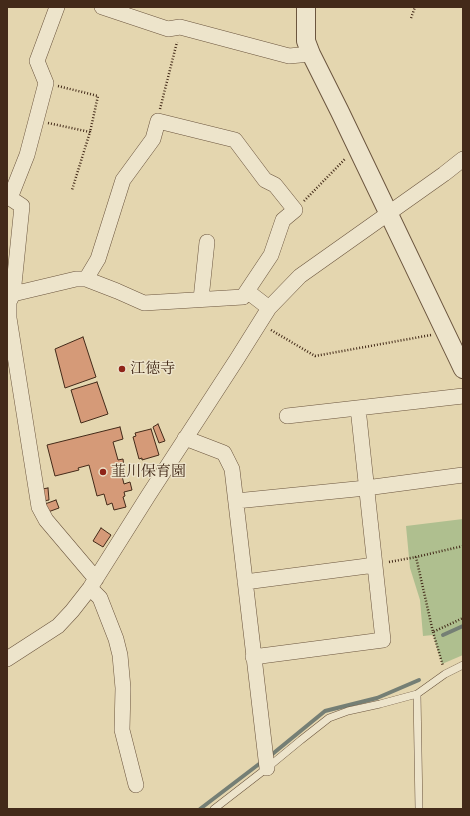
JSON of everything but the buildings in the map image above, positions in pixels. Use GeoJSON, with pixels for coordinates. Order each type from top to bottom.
{"type":"FeatureCollection","features":[{"type":"Feature","properties":{"kind":"street"},"geometry":{"type":"LineString","coordinates":[[57,7],[37,61],[46,83],[27,155],[10,192],[10,198],[22,206],[10,299],[9,318],[12,373],[39,507],[46,520],[93,583],[116,639],[120,654],[123,688],[122,730],[136,785]]}},
{"type":"Feature","properties":{"kind":"street"},"geometry":{"type":"LineString","coordinates":[[102,7],[168,29],[180,27],[289,56],[311,54]]}},
{"type":"Feature","properties":{"kind":"street"},"geometry":{"type":"LineString","coordinates":[[306,7],[306,41],[311,54],[463,369]]}},
{"type":"Feature","properties":{"kind":"street"},"geometry":{"type":"LineString","coordinates":[[10,299],[76,279],[86,279],[144,303],[243,297],[271,255],[283,220],[295,210],[275,185],[265,180],[235,140],[158,121],[153,139],[123,180],[98,259],[86,279]]}},
{"type":"Feature","properties":{"kind":"street"},"geometry":{"type":"LineString","coordinates":[[7,659],[58,626],[72,611],[93,583],[269,308],[300,276],[463,159]]}},
{"type":"Feature","properties":{"kind":"street"},"geometry":{"type":"LineString","coordinates":[[201,300],[207,242]]}},
{"type":"Feature","properties":{"kind":"street"},"geometry":{"type":"LineString","coordinates":[[247,291],[269,308]]}},
{"type":"Feature","properties":{"kind":"street"},"geometry":{"type":"LineString","coordinates":[[288,416],[463,396]]}},
{"type":"Feature","properties":{"kind":"street"},"geometry":{"type":"LineString","coordinates":[[253,657],[383,640],[358,408]]}},
{"type":"Feature","properties":{"kind":"street"},"geometry":{"type":"LineString","coordinates":[[186,438],[224,453],[232,469],[266,762]]}},
{"type":"Feature","properties":{"kind":"street"},"geometry":{"type":"LineString","coordinates":[[236,502],[366,488],[463,475]]}},
{"type":"Feature","properties":{"kind":"street"},"geometry":{"type":"LineString","coordinates":[[245,582],[375,565]]}},
{"type":"Feature","properties":{"kind":"lane"},"geometry":{"type":"LineString","coordinates":[[214,809],[266,762],[301,740],[330,718],[348,711],[417,694],[445,674],[463,665]]}},
{"type":"Feature","properties":{"kind":"lane"},"geometry":{"type":"LineString","coordinates":[[417,694],[419,809]]}},
{"type":"Feature","properties":{"kind":"path"},"geometry":{"type":"LineString","coordinates":[[412,18],[415,7]]}},
{"type":"Feature","properties":{"kind":"path"},"geometry":{"type":"LineString","coordinates":[[158,121],[180,27]]}},
{"type":"Feature","properties":{"kind":"path"},"geometry":{"type":"LineString","coordinates":[[46,83],[98,96],[90,132],[72,190]]}},
{"type":"Feature","properties":{"kind":"path"},"geometry":{"type":"LineString","coordinates":[[36,120],[90,132]]}},
{"type":"Feature","properties":{"kind":"path"},"geometry":{"type":"LineString","coordinates":[[295,210],[357,147]]}},
{"type":"Feature","properties":{"kind":"path"},"geometry":{"type":"LineString","coordinates":[[259,324],[315,356],[446,333]]}},
{"type":"Feature","properties":{"kind":"path"},"geometry":{"type":"LineString","coordinates":[[375,565],[463,546]]}},
{"type":"Feature","properties":{"kind":"path"},"geometry":{"type":"LineString","coordinates":[[416,557],[433,632],[445,674]]}},
{"type":"Feature","properties":{"kind":"path"},"geometry":{"type":"LineString","coordinates":[[433,632],[463,618]]}},
{"type":"Feature","properties":{"kind":"green space"},"geometry":{"type":"Polygon","coordinates":[[[463,519],[463,655],[442,664],[433,635],[423,636],[420,600],[410,568],[406,526],[463,519]]]}},
{"type":"Feature","properties":{"kind":"waterway"},"geometry":{"type":"LineString","coordinates":[[443,635],[463,626]]}},
{"type":"Feature","properties":{"kind":"waterway"},"geometry":{"type":"LineString","coordinates":[[270,756],[325,711],[377,698],[419,680]]}},
{"type":"Feature","properties":{"kind":"waterway"},"geometry":{"type":"LineString","coordinates":[[200,809],[263,761]]}},
{"type":"Feature","properties":{"kind":"place","name":"江徳寺"},"geometry":{"type":"Point","coordinates":[122,369]}},
{"type":"Feature","properties":{"kind":"place","name":"韮川保育園"},"geometry":{"type":"Point","coordinates":[103,472]}}]}
